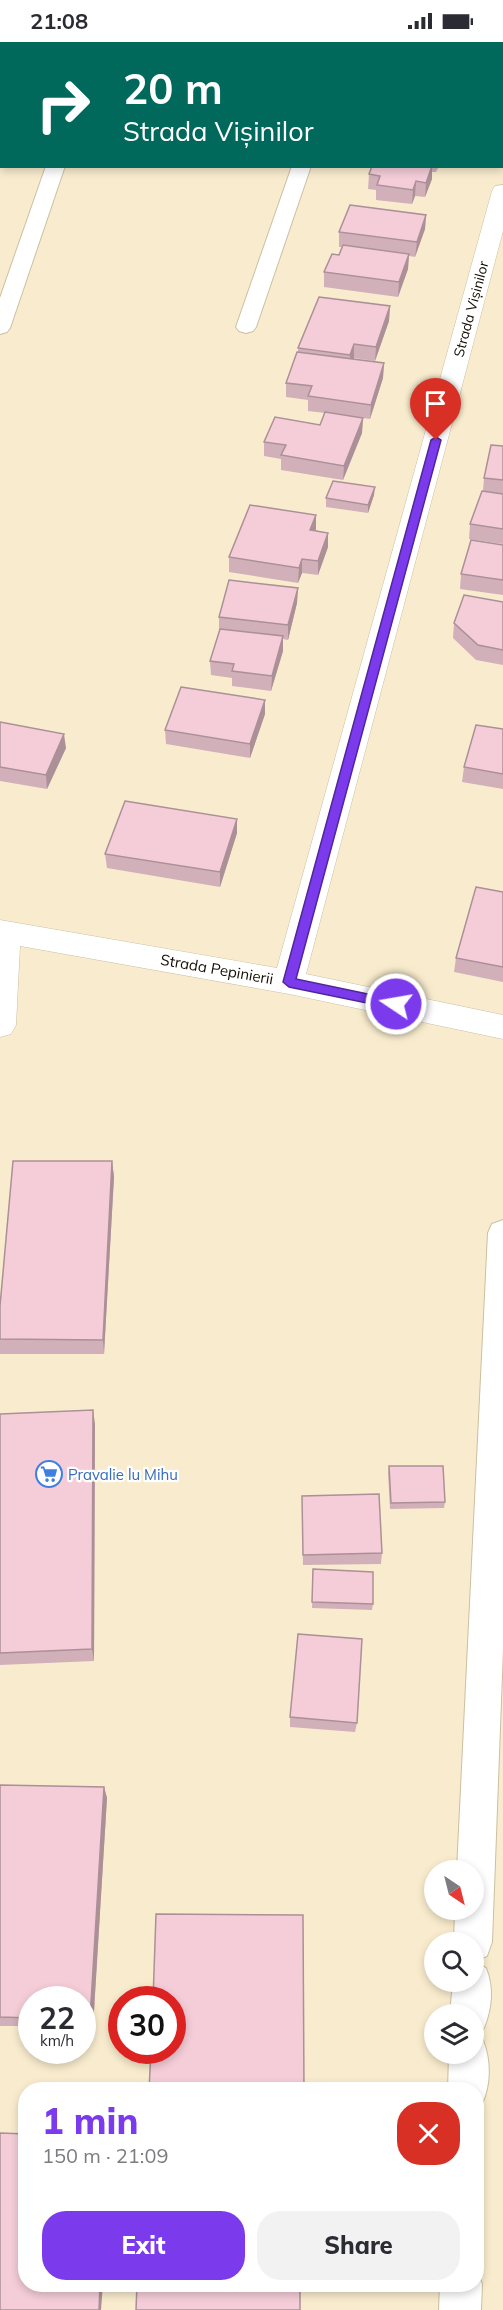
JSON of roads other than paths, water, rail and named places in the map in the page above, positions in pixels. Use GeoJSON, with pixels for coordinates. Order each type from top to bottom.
{"type":"FeatureCollection","features":[{"type":"Feature","properties":{"kind":"street","name":"Strada Vișinilor"},"geometry":{"type":"LineString","coordinates":[[289,982],[503,191]]}},
{"type":"Feature","properties":{"kind":"street","name":"Strada Pepinierii"},"geometry":{"type":"LineString","coordinates":[[3,932],[289,982],[503,1027]]}},
{"type":"Feature","properties":{"kind":"street"},"geometry":{"type":"LineString","coordinates":[[0,1025],[3,932]]}},
{"type":"Feature","properties":{"kind":"lane"},"geometry":{"type":"LineString","coordinates":[[0,328],[55,168]]}},
{"type":"Feature","properties":{"kind":"lane"},"geometry":{"type":"LineString","coordinates":[[246,327],[301,168]]}},
{"type":"Feature","properties":{"kind":"lane"},"geometry":{"type":"LineString","coordinates":[[473,1932],[503,1233]]}},
{"type":"Feature","properties":{"kind":"lane"},"geometry":{"type":"LineString","coordinates":[[468,2082],[469,2064]]}},
{"type":"Feature","properties":{"kind":"lane"},"geometry":{"type":"LineString","coordinates":[[460,2310],[461,2292]]}},
{"type":"Feature","properties":{"kind":"place","name":"Pravalie lu Mihu"},"geometry":{"type":"Point","coordinates":[49,1474]}}]}
